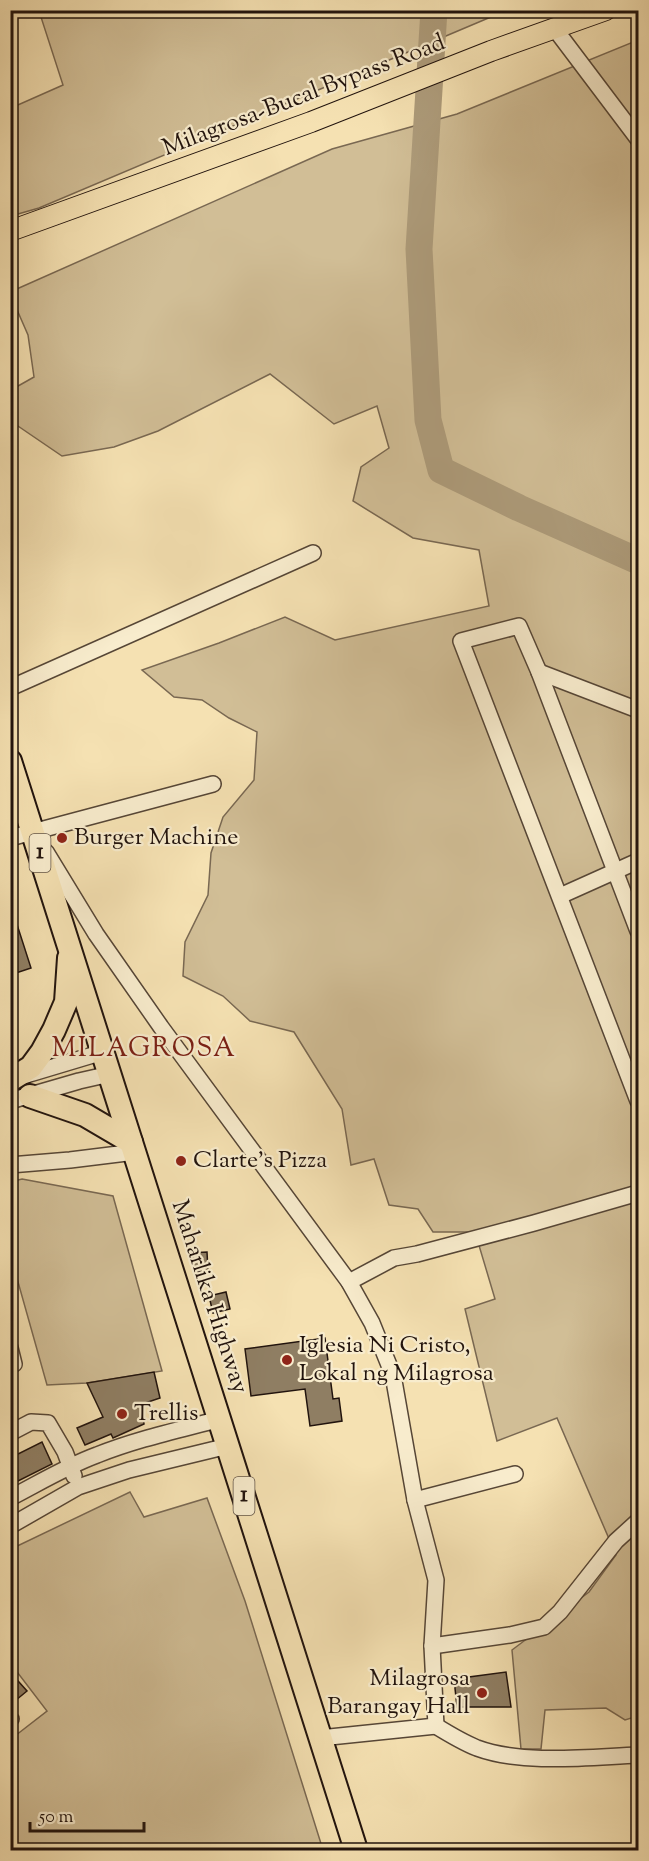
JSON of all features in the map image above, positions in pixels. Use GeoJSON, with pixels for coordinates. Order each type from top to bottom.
{"type":"FeatureCollection","features":[{"type":"Feature","properties":{"kind":"highway","name":"Maharlika Highway"},"geometry":{"type":"LineString","coordinates":[[10,761],[356,1851]]}},
{"type":"Feature","properties":{"kind":"highway"},"geometry":{"type":"LineString","coordinates":[[70,945],[66,1002],[42,1052],[16,1089],[85,1115],[133,1147]]}},
{"type":"Feature","properties":{"kind":"main road","name":"Milagrosa-Bucal Bypass Road"},"geometry":{"type":"LineString","coordinates":[[13,231],[606,10]]}},
{"type":"Feature","properties":{"kind":"street"},"geometry":{"type":"LineString","coordinates":[[555,28],[639,139]]}},
{"type":"Feature","properties":{"kind":"street"},"geometry":{"type":"LineString","coordinates":[[10,688],[313,553]]}},
{"type":"Feature","properties":{"kind":"street"},"geometry":{"type":"LineString","coordinates":[[639,931],[519,626],[461,641],[639,1101]]}},
{"type":"Feature","properties":{"kind":"street"},"geometry":{"type":"LineString","coordinates":[[539,672],[639,710]]}},
{"type":"Feature","properties":{"kind":"street"},"geometry":{"type":"LineString","coordinates":[[10,838],[213,784]]}},
{"type":"Feature","properties":{"kind":"street"},"geometry":{"type":"LineString","coordinates":[[33,832],[96,933],[154,1017],[349,1282],[372,1323],[393,1375],[415,1500],[436,1580],[432,1646],[436,1726]]}},
{"type":"Feature","properties":{"kind":"street"},"geometry":{"type":"LineString","coordinates":[[560,896],[639,861]]}},
{"type":"Feature","properties":{"kind":"street"},"geometry":{"type":"LineString","coordinates":[[16,1089],[103,1052]]}},
{"type":"Feature","properties":{"kind":"street"},"geometry":{"type":"LineString","coordinates":[[16,1089],[110,1074]]}},
{"type":"Feature","properties":{"kind":"street"},"geometry":{"type":"LineString","coordinates":[[10,1165],[70,1160],[133,1147]]}},
{"type":"Feature","properties":{"kind":"street"},"geometry":{"type":"LineString","coordinates":[[349,1282],[394,1258],[481,1238],[639,1193]]}},
{"type":"Feature","properties":{"kind":"street"},"geometry":{"type":"LineString","coordinates":[[10,1348],[14,1364],[10,1366]]}},
{"type":"Feature","properties":{"kind":"street"},"geometry":{"type":"LineString","coordinates":[[10,1498],[71,1466],[119,1447],[220,1419]]}},
{"type":"Feature","properties":{"kind":"street"},"geometry":{"type":"LineString","coordinates":[[10,1433],[31,1422],[48,1424],[65,1452],[78,1487]]}},
{"type":"Feature","properties":{"kind":"street"},"geometry":{"type":"LineString","coordinates":[[10,1526],[78,1487],[129,1470],[228,1446]]}},
{"type":"Feature","properties":{"kind":"street"},"geometry":{"type":"LineString","coordinates":[[415,1500],[515,1474]]}},
{"type":"Feature","properties":{"kind":"street"},"geometry":{"type":"LineString","coordinates":[[432,1646],[510,1635],[544,1627],[560,1612],[616,1541],[639,1521]]}},
{"type":"Feature","properties":{"kind":"street"},"geometry":{"type":"LineString","coordinates":[[320,1738],[436,1726],[460,1741],[480,1749],[526,1757],[639,1755]]}},
{"type":"Feature","properties":{"kind":"shaded area"},"geometry":{"type":"Polygon","coordinates":[[[39,10],[505,11],[39,208],[11,216],[11,108],[63,85],[39,10]]]}},
{"type":"Feature","properties":{"kind":"shaded area"},"geometry":{"type":"Polygon","coordinates":[[[638,40],[638,1716],[625,1720],[606,1708],[545,1710],[541,1749],[521,1749],[512,1650],[589,1592],[616,1555],[557,1418],[497,1441],[465,1309],[495,1299],[475,1232],[433,1232],[418,1209],[389,1205],[374,1159],[351,1165],[342,1109],[294,1032],[250,1021],[223,996],[183,976],[185,942],[208,895],[211,853],[223,817],[254,780],[257,732],[229,718],[202,700],[174,697],[142,670],[285,617],[335,640],[489,606],[479,550],[413,538],[353,501],[361,467],[389,448],[377,406],[334,424],[270,374],[158,431],[114,447],[62,456],[11,420],[11,390],[34,377],[28,335],[10,292],[332,149],[457,114],[638,40]]]}},
{"type":"Feature","properties":{"kind":"shaded area"},"geometry":{"type":"Polygon","coordinates":[[[22,1179],[113,1196],[162,1371],[87,1383],[47,1385],[11,1257],[10,1182],[22,1179]]]}},
{"type":"Feature","properties":{"kind":"shaded area"},"geometry":{"type":"Polygon","coordinates":[[[130,1492],[144,1517],[207,1498],[245,1601],[323,1850],[11,1850],[11,1739],[47,1711],[11,1664],[11,1549],[130,1492]]]}},
{"type":"Feature","properties":{"kind":"building"},"geometry":{"type":"Polygon","coordinates":[[[10,912],[13,912],[31,968],[10,975],[10,912]]]}},
{"type":"Feature","properties":{"kind":"building"},"geometry":{"type":"Polygon","coordinates":[[[207,1252],[208,1271],[198,1272],[191,1262],[189,1253],[207,1252]]]}},
{"type":"Feature","properties":{"kind":"building"},"geometry":{"type":"Polygon","coordinates":[[[226,1292],[230,1309],[213,1313],[209,1296],[226,1292]]]}},
{"type":"Feature","properties":{"kind":"building","name":"Iglesia Ni Cristo, Lokal ng Milagrosa"},"geometry":{"type":"Polygon","coordinates":[[[325,1338],[333,1399],[339,1398],[342,1421],[310,1426],[305,1389],[251,1396],[245,1349],[325,1338]]]}},
{"type":"Feature","properties":{"kind":"building","name":"Trellis"},"geometry":{"type":"Polygon","coordinates":[[[154,1372],[160,1398],[142,1404],[144,1424],[113,1438],[111,1434],[85,1445],[77,1428],[103,1417],[87,1383],[154,1372]]]}},
{"type":"Feature","properties":{"kind":"building"},"geometry":{"type":"Polygon","coordinates":[[[42,1442],[52,1464],[10,1485],[10,1458],[42,1442]]]}},
{"type":"Feature","properties":{"kind":"building"},"geometry":{"type":"Polygon","coordinates":[[[10,1672],[27,1691],[10,1705],[10,1672]]]}},
{"type":"Feature","properties":{"kind":"building","name":"Milagrosa Barangay Hall"},"geometry":{"type":"Polygon","coordinates":[[[506,1672],[511,1707],[457,1707],[454,1679],[506,1672]]]}},
{"type":"Feature","properties":{"kind":"waterway"},"geometry":{"type":"LineString","coordinates":[[434,10],[419,249],[428,420],[441,470],[638,561]]}},
{"type":"Feature","properties":{"kind":"place","name":"Burger Machine"},"geometry":{"type":"Point","coordinates":[62,838]}},
{"type":"Feature","properties":{"kind":"place","name":"Clarte's Pizza"},"geometry":{"type":"Point","coordinates":[181,1161]}},
{"type":"Feature","properties":{"kind":"place","name":"Iglesia Ni Cristo, Lokal ng Milagrosa"},"geometry":{"type":"Point","coordinates":[287,1360]}},
{"type":"Feature","properties":{"kind":"place","name":"Trellis"},"geometry":{"type":"Point","coordinates":[122,1414]}},
{"type":"Feature","properties":{"kind":"place","name":"Milagrosa Barangay Hall"},"geometry":{"type":"Point","coordinates":[482,1693]}},
{"type":"Feature","properties":{"kind":"district","name":"MILAGROSA"},"geometry":{"type":"Point","coordinates":[144,1049]}}]}
